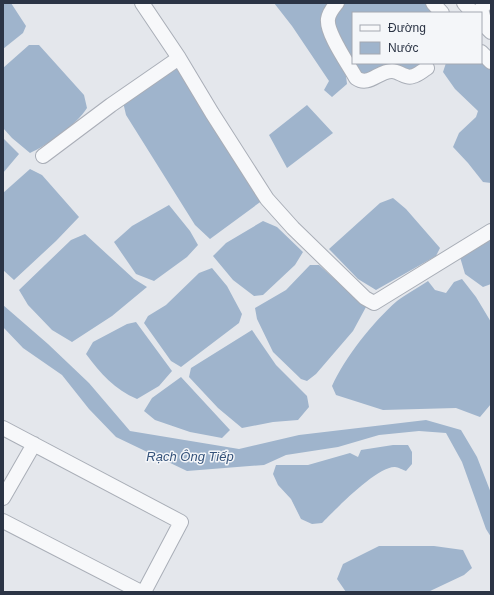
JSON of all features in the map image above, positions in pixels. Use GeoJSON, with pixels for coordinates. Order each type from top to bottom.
{"type":"FeatureCollection","features":[{"type":"Feature","properties":{"kind":"street"},"geometry":{"type":"LineString","coordinates":[[142,3],[179,58],[267,199],[365,298],[374,303],[491,231]]}},
{"type":"Feature","properties":{"kind":"street"},"geometry":{"type":"LineString","coordinates":[[337,3],[331,9],[328,18],[328,25],[337,45],[356,78],[361,81],[368,81],[392,71],[412,77],[427,68]]}},
{"type":"Feature","properties":{"kind":"street"},"geometry":{"type":"LineString","coordinates":[[433,3],[441,12]]}},
{"type":"Feature","properties":{"kind":"street"},"geometry":{"type":"LineString","coordinates":[[464,3],[472,12]]}},
{"type":"Feature","properties":{"kind":"street"},"geometry":{"type":"LineString","coordinates":[[482,12],[481,9],[486,3]]}},
{"type":"Feature","properties":{"kind":"street"},"geometry":{"type":"LineString","coordinates":[[482,13],[486,27]]}},
{"type":"Feature","properties":{"kind":"street"},"geometry":{"type":"LineString","coordinates":[[482,53],[491,62]]}},
{"type":"Feature","properties":{"kind":"street"},"geometry":{"type":"LineString","coordinates":[[43,156],[110,104],[179,58]]}},
{"type":"Feature","properties":{"kind":"street"},"geometry":{"type":"LineString","coordinates":[[3,428],[181,522],[144,592]]}},
{"type":"Feature","properties":{"kind":"street"},"geometry":{"type":"LineString","coordinates":[[3,498],[34,444]]}},
{"type":"Feature","properties":{"kind":"street"},"geometry":{"type":"LineString","coordinates":[[3,521],[141,592]]}},
{"type":"Feature","properties":{"kind":"water"},"geometry":{"type":"Polygon","coordinates":[[[3,3],[11,3],[26,26],[23,33],[3,49],[3,3]]]}},
{"type":"Feature","properties":{"kind":"water"},"geometry":{"type":"Polygon","coordinates":[[[274,3],[330,3],[324,22],[346,76],[347,84],[332,97],[324,90],[329,81],[292,26],[274,3]]]}},
{"type":"Feature","properties":{"kind":"water"},"geometry":{"type":"Polygon","coordinates":[[[344,3],[427,3],[435,12],[352,12],[352,64],[426,64],[414,72],[369,80],[353,70],[332,28],[332,14],[344,3]]]}},
{"type":"Feature","properties":{"kind":"water"},"geometry":{"type":"Polygon","coordinates":[[[29,45],[39,45],[84,95],[87,108],[62,134],[30,153],[12,138],[3,128],[3,68],[29,45]]]}},
{"type":"Feature","properties":{"kind":"water"},"geometry":{"type":"Polygon","coordinates":[[[482,61],[491,69],[491,183],[483,182],[453,147],[459,133],[476,117],[478,111],[455,89],[443,72],[446,64],[482,64],[482,61]]]}},
{"type":"Feature","properties":{"kind":"water"},"geometry":{"type":"Polygon","coordinates":[[[178,64],[263,200],[210,239],[195,225],[126,115],[123,102],[178,64]]]}},
{"type":"Feature","properties":{"kind":"water"},"geometry":{"type":"Polygon","coordinates":[[[307,105],[333,133],[287,168],[269,135],[307,105]]]}},
{"type":"Feature","properties":{"kind":"water"},"geometry":{"type":"Polygon","coordinates":[[[3,138],[19,154],[3,173],[3,138]]]}},
{"type":"Feature","properties":{"kind":"water"},"geometry":{"type":"Polygon","coordinates":[[[30,169],[42,175],[79,217],[56,241],[14,280],[3,270],[3,193],[30,169]]]}},
{"type":"Feature","properties":{"kind":"water"},"geometry":{"type":"Polygon","coordinates":[[[393,198],[406,209],[440,248],[436,256],[376,290],[358,279],[329,249],[380,203],[393,198]]]}},
{"type":"Feature","properties":{"kind":"water"},"geometry":{"type":"Polygon","coordinates":[[[169,205],[190,231],[198,245],[187,257],[154,281],[136,274],[114,242],[132,226],[169,205]]]}},
{"type":"Feature","properties":{"kind":"water"},"geometry":{"type":"Polygon","coordinates":[[[263,221],[277,227],[303,252],[295,265],[263,295],[254,296],[233,280],[213,256],[226,243],[263,221]]]}},
{"type":"Feature","properties":{"kind":"water"},"geometry":{"type":"Polygon","coordinates":[[[85,234],[134,279],[147,287],[112,316],[72,342],[52,330],[28,305],[19,290],[71,240],[85,234]]]}},
{"type":"Feature","properties":{"kind":"water"},"geometry":{"type":"Polygon","coordinates":[[[491,238],[491,284],[483,287],[465,274],[460,257],[491,238]]]}},
{"type":"Feature","properties":{"kind":"water"},"geometry":{"type":"Polygon","coordinates":[[[310,265],[319,265],[366,307],[353,331],[316,374],[307,381],[301,379],[273,352],[257,319],[255,308],[286,290],[310,265]]]}},
{"type":"Feature","properties":{"kind":"water"},"geometry":{"type":"Polygon","coordinates":[[[212,268],[227,286],[242,314],[239,323],[181,367],[171,361],[144,323],[148,316],[166,305],[199,273],[212,268]]]}},
{"type":"Feature","properties":{"kind":"water"},"geometry":{"type":"Polygon","coordinates":[[[462,279],[476,297],[491,322],[491,404],[480,417],[456,408],[383,410],[336,395],[332,386],[344,363],[360,340],[388,309],[404,296],[428,281],[435,290],[446,293],[454,282],[462,279]]]}},
{"type":"Feature","properties":{"kind":"water","name":"Rạch Ông Tiếp"},"geometry":{"type":"Polygon","coordinates":[[[3,305],[48,344],[89,383],[130,431],[239,449],[299,435],[426,420],[461,430],[477,457],[491,493],[491,537],[486,529],[462,462],[446,433],[419,431],[379,435],[338,447],[286,455],[264,465],[187,471],[116,437],[89,409],[62,375],[23,348],[3,327],[3,305]]]}},
{"type":"Feature","properties":{"kind":"water"},"geometry":{"type":"Polygon","coordinates":[[[136,322],[172,371],[159,386],[137,399],[122,391],[108,380],[86,354],[93,342],[127,324],[136,322]]]}},
{"type":"Feature","properties":{"kind":"water"},"geometry":{"type":"Polygon","coordinates":[[[252,330],[276,365],[307,396],[309,407],[298,420],[273,422],[242,428],[218,408],[189,377],[191,368],[252,330]]]}},
{"type":"Feature","properties":{"kind":"water"},"geometry":{"type":"Polygon","coordinates":[[[181,377],[230,430],[222,438],[190,432],[155,420],[144,411],[152,398],[181,377]]]}},
{"type":"Feature","properties":{"kind":"water"},"geometry":{"type":"Polygon","coordinates":[[[393,445],[408,445],[412,452],[412,464],[406,471],[395,467],[378,474],[367,481],[346,499],[322,523],[312,524],[301,519],[291,499],[278,485],[273,474],[276,465],[308,465],[350,453],[358,457],[361,450],[393,445]]]}},
{"type":"Feature","properties":{"kind":"water"},"geometry":{"type":"Polygon","coordinates":[[[379,546],[434,546],[463,550],[472,568],[464,575],[428,592],[346,592],[337,579],[343,564],[379,546]]]}}]}
